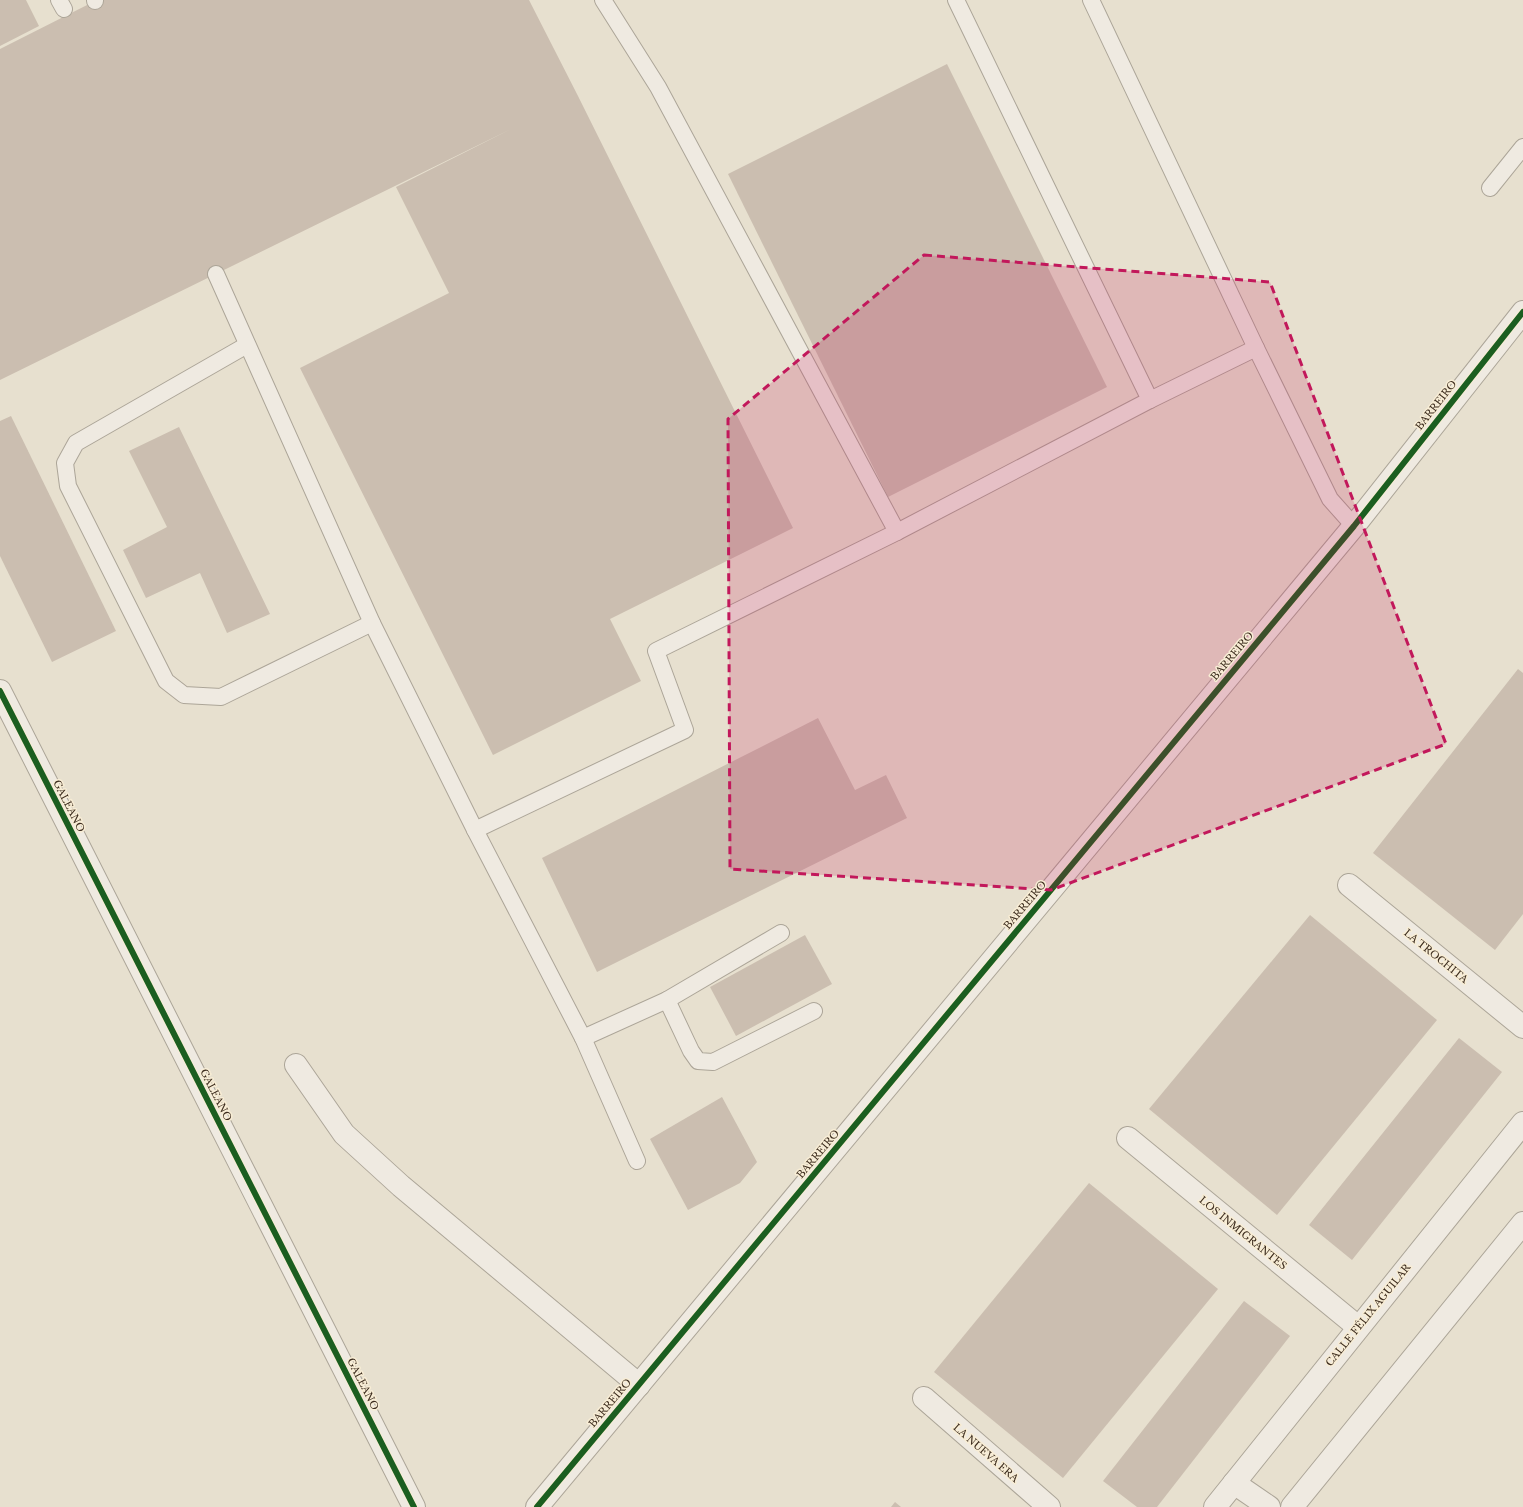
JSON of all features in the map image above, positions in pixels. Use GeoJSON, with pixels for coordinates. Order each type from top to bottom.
{"type":"FeatureCollection","features":[{"type":"Feature","properties":{"kind":"street","name":"BARREIRO"},"geometry":{"type":"LineString","coordinates":[[537,1507],[1354,526],[1523,312]]}},
{"type":"Feature","properties":{"kind":"street","name":"GALEANO"},"geometry":{"type":"LineString","coordinates":[[0,691],[414,1507]]}},
{"type":"Feature","properties":{"kind":"street","name":"LA TROCHITA"},"geometry":{"type":"LineString","coordinates":[[1349,886],[1523,1027]]}},
{"type":"Feature","properties":{"kind":"street"},"geometry":{"type":"LineString","coordinates":[[296,1064],[344,1134],[402,1186],[639,1385]]}},
{"type":"Feature","properties":{"kind":"street","name":"CALLE FÉLIX AGUILAR"},"geometry":{"type":"LineString","coordinates":[[1215,1507],[1523,1123]]}},
{"type":"Feature","properties":{"kind":"street","name":"LOS INMIGRANTES"},"geometry":{"type":"LineString","coordinates":[[1128,1138],[1358,1327]]}},
{"type":"Feature","properties":{"kind":"street"},"geometry":{"type":"LineString","coordinates":[[1292,1507],[1523,1224]]}},
{"type":"Feature","properties":{"kind":"street","name":"LA NUEVA ERA"},"geometry":{"type":"LineString","coordinates":[[924,1398],[1049,1507]]}},
{"type":"Feature","properties":{"kind":"street"},"geometry":{"type":"LineString","coordinates":[[1234,1483],[1269,1507]]}},
{"type":"Feature","properties":{"kind":"lane"},"geometry":{"type":"LineString","coordinates":[[603,0],[658,87],[897,532]]}},
{"type":"Feature","properties":{"kind":"lane"},"geometry":{"type":"LineString","coordinates":[[956,0],[1150,400]]}},
{"type":"Feature","properties":{"kind":"lane"},"geometry":{"type":"LineString","coordinates":[[1091,0],[1256,348],[1330,499],[1354,526]]}},
{"type":"Feature","properties":{"kind":"lane"},"geometry":{"type":"LineString","coordinates":[[1490,188],[1523,147]]}},
{"type":"Feature","properties":{"kind":"lane"},"geometry":{"type":"LineString","coordinates":[[216,274],[372,623],[475,830],[583,1038],[637,1161]]}},
{"type":"Feature","properties":{"kind":"lane"},"geometry":{"type":"LineString","coordinates":[[247,345],[76,443],[64,463],[68,486],[166,680],[184,694],[221,696],[372,623]]}},
{"type":"Feature","properties":{"kind":"lane"},"geometry":{"type":"LineString","coordinates":[[475,830],[686,730],[656,651],[897,532],[1150,400],[1256,348]]}},
{"type":"Feature","properties":{"kind":"lane"},"geometry":{"type":"LineString","coordinates":[[583,1038],[667,1000],[781,934]]}},
{"type":"Feature","properties":{"kind":"lane"},"geometry":{"type":"LineString","coordinates":[[667,1000],[691,1051],[698,1061],[713,1062],[814,1011]]}},
{"type":"Feature","properties":{"kind":"highlighted area"},"geometry":{"type":"Polygon","coordinates":[[[924,255],[1270,282],[1446,744],[1051,890],[730,869],[728,419],[924,255]]]}},
{"type":"Feature","properties":{"kind":"building"},"geometry":{"type":"Polygon","coordinates":[[[0,0],[26,0],[39,26],[0,46],[0,0]]]}},
{"type":"Feature","properties":{"kind":"building"},"geometry":{"type":"Polygon","coordinates":[[[97,0],[529,0],[793,528],[610,619],[641,681],[493,755],[300,368],[449,293],[396,187],[513,128],[0,380],[0,49],[97,0]]]}},
{"type":"Feature","properties":{"kind":"building"},"geometry":{"type":"Polygon","coordinates":[[[947,64],[1107,387],[888,497],[728,174],[947,64]]]}},
{"type":"Feature","properties":{"kind":"building"},"geometry":{"type":"Polygon","coordinates":[[[11,416],[116,631],[52,662],[0,556],[0,421],[11,416]]]}},
{"type":"Feature","properties":{"kind":"building"},"geometry":{"type":"Polygon","coordinates":[[[179,427],[270,614],[227,633],[200,573],[146,598],[123,550],[167,527],[129,451],[179,427]]]}},
{"type":"Feature","properties":{"kind":"building"},"geometry":{"type":"Polygon","coordinates":[[[1518,669],[1523,673],[1523,914],[1495,950],[1373,853],[1518,669]]]}},
{"type":"Feature","properties":{"kind":"building"},"geometry":{"type":"Polygon","coordinates":[[[818,718],[855,790],[886,775],[907,818],[597,972],[542,858],[818,718]]]}},
{"type":"Feature","properties":{"kind":"building"},"geometry":{"type":"Polygon","coordinates":[[[1310,915],[1437,1020],[1277,1215],[1149,1109],[1310,915]]]}},
{"type":"Feature","properties":{"kind":"building"},"geometry":{"type":"Polygon","coordinates":[[[805,935],[832,984],[736,1036],[710,987],[805,935]]]}},
{"type":"Feature","properties":{"kind":"building"},"geometry":{"type":"Polygon","coordinates":[[[1459,1038],[1502,1072],[1352,1260],[1309,1225],[1459,1038]]]}},
{"type":"Feature","properties":{"kind":"building"},"geometry":{"type":"Polygon","coordinates":[[[722,1097],[757,1162],[740,1183],[688,1210],[650,1139],[722,1097]]]}},
{"type":"Feature","properties":{"kind":"building"},"geometry":{"type":"Polygon","coordinates":[[[1089,1183],[1218,1289],[1063,1478],[934,1372],[1089,1183]]]}},
{"type":"Feature","properties":{"kind":"building"},"geometry":{"type":"Polygon","coordinates":[[[1244,1301],[1290,1336],[1157,1507],[1137,1507],[1103,1481],[1244,1301]]]}},
{"type":"Feature","properties":{"kind":"building"},"geometry":{"type":"Polygon","coordinates":[[[895,1502],[901,1507],[891,1507],[895,1502]]]}},
{"type":"Feature","properties":{"kind":"cycle path"},"geometry":{"type":"LineString","coordinates":[[537,1507],[1354,526],[1523,312]]}},
{"type":"Feature","properties":{"kind":"cycle path"},"geometry":{"type":"LineString","coordinates":[[0,691],[414,1507]]}}]}
